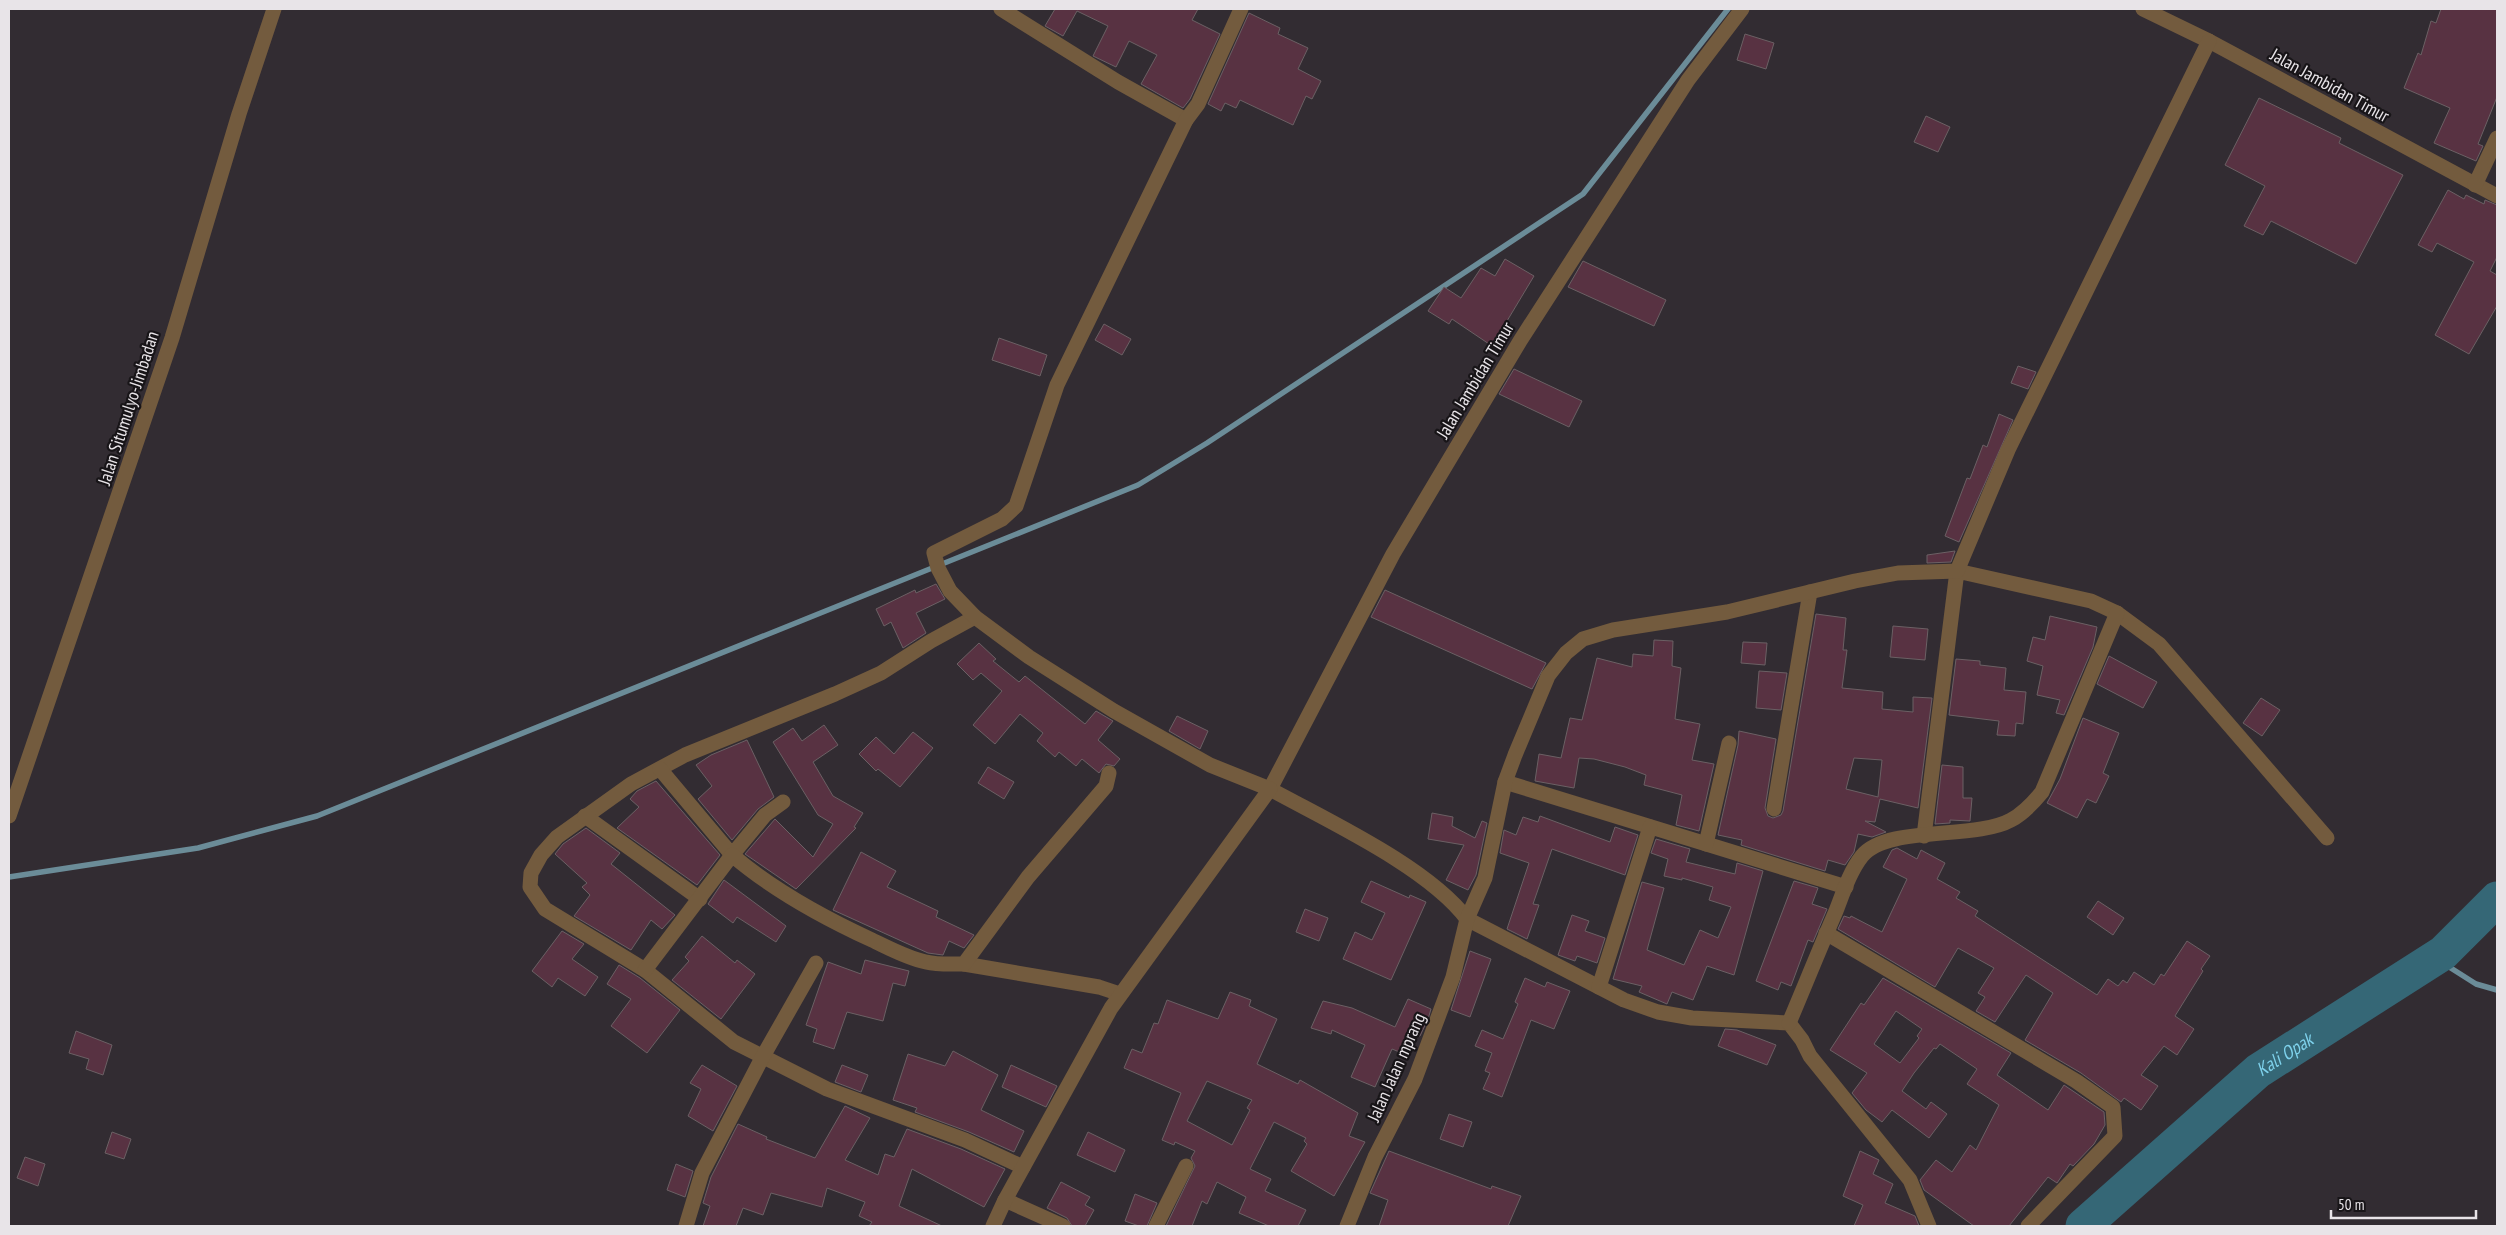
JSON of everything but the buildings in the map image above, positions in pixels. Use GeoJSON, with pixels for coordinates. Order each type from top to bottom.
{"type":"FeatureCollection","features":[{"type":"Feature","properties":{"kind":"street","name":"Jalan Situmulyo-Jimbadan"},"geometry":{"type":"LineString","coordinates":[[9,816],[169,346],[239,114],[274,9]]}},
{"type":"Feature","properties":{"kind":"street"},"geometry":{"type":"LineString","coordinates":[[1000,9],[1118,82],[1186,120]]}},
{"type":"Feature","properties":{"kind":"street"},"geometry":{"type":"LineString","coordinates":[[1241,9],[1198,104],[1186,120],[1057,385],[1016,506],[1002,519],[937,550],[936,562],[950,591],[975,618],[1029,657],[1114,710],[1210,765],[1270,789],[1422,877],[1455,903],[1467,919],[1624,1000],[1658,1012],[1692,1018],[1789,1023],[1802,1040],[1810,1056],[1910,1180],[1929,1226]]}},
{"type":"Feature","properties":{"kind":"street","name":"Jalan Jambidan Timur"},"geometry":{"type":"LineString","coordinates":[[993,1226],[1004,1200],[1120,994],[1270,789],[1393,554],[1520,341],[1688,80],[1742,9]]}},
{"type":"Feature","properties":{"kind":"street","name":"Jalan Jambidan Timur"},"geometry":{"type":"LineString","coordinates":[[2143,9],[2209,41],[2497,196]]}},
{"type":"Feature","properties":{"kind":"street"},"geometry":{"type":"LineString","coordinates":[[1924,836],[1957,571],[2008,450],[2209,41]]}},
{"type":"Feature","properties":{"kind":"street"},"geometry":{"type":"LineString","coordinates":[[2475,185],[2497,138]]}},
{"type":"Feature","properties":{"kind":"street","name":"Jalan Jalan mprang"},"geometry":{"type":"LineString","coordinates":[[1347,1226],[1375,1157],[1415,1079],[1453,977],[1467,919],[1485,878],[1505,782],[1548,676],[1566,653],[1583,639],[1613,630],[1727,612],[1898,573],[1957,571],[2091,601],[2117,613],[2159,644],[2327,838]]}},
{"type":"Feature","properties":{"kind":"street"},"geometry":{"type":"LineString","coordinates":[[1774,809],[1810,592]]}},
{"type":"Feature","properties":{"kind":"street"},"geometry":{"type":"LineString","coordinates":[[1789,1023],[1846,887],[1863,856],[1874,846],[1891,840],[1992,827],[2010,821],[2027,809],[2042,792],[2117,613]]}},
{"type":"Feature","properties":{"kind":"street"},"geometry":{"type":"LineString","coordinates":[[975,618],[931,641],[881,673],[686,756],[631,784],[557,837],[541,855],[531,873],[530,887],[545,909],[644,970],[734,1042],[762,1058],[827,1089],[966,1140],[1023,1166]]}},
{"type":"Feature","properties":{"kind":"street"},"geometry":{"type":"LineString","coordinates":[[1706,844],[1729,743]]}},
{"type":"Feature","properties":{"kind":"street"},"geometry":{"type":"LineString","coordinates":[[660,769],[732,855],[750,871],[797,903],[851,931],[901,954],[926,962],[964,964],[1099,987],[1120,994]]}},
{"type":"Feature","properties":{"kind":"street"},"geometry":{"type":"LineString","coordinates":[[964,964],[1028,877],[1106,786],[1109,773]]}},
{"type":"Feature","properties":{"kind":"street"},"geometry":{"type":"LineString","coordinates":[[1505,782],[1846,887]]}},
{"type":"Feature","properties":{"kind":"street"},"geometry":{"type":"LineString","coordinates":[[644,970],[765,815],[783,802]]}},
{"type":"Feature","properties":{"kind":"street"},"geometry":{"type":"LineString","coordinates":[[585,816],[700,899]]}},
{"type":"Feature","properties":{"kind":"street"},"geometry":{"type":"LineString","coordinates":[[1599,986],[1650,827]]}},
{"type":"Feature","properties":{"kind":"street"},"geometry":{"type":"LineString","coordinates":[[1826,933],[2076,1081],[2113,1107],[2115,1136],[2028,1226]]}},
{"type":"Feature","properties":{"kind":"street"},"geometry":{"type":"LineString","coordinates":[[686,1226],[702,1173],[762,1058],[816,963]]}},
{"type":"Feature","properties":{"kind":"street"},"geometry":{"type":"LineString","coordinates":[[1156,1226],[1186,1166]]}},
{"type":"Feature","properties":{"kind":"street"},"geometry":{"type":"LineString","coordinates":[[1004,1200],[1063,1226]]}},
{"type":"Feature","properties":{"kind":"waterway"},"geometry":{"type":"LineString","coordinates":[[9,877],[198,848],[317,816],[1138,485],[1207,443],[1583,194],[1728,9]]}},
{"type":"Feature","properties":{"kind":"waterway","name":"Kali Opak"},"geometry":{"type":"LineString","coordinates":[[2083,1226],[2258,1071],[2443,953],[2497,899]]}},
{"type":"Feature","properties":{"kind":"waterway"},"geometry":{"type":"LineString","coordinates":[[2435,958],[2476,984],[2497,990]]}}]}
